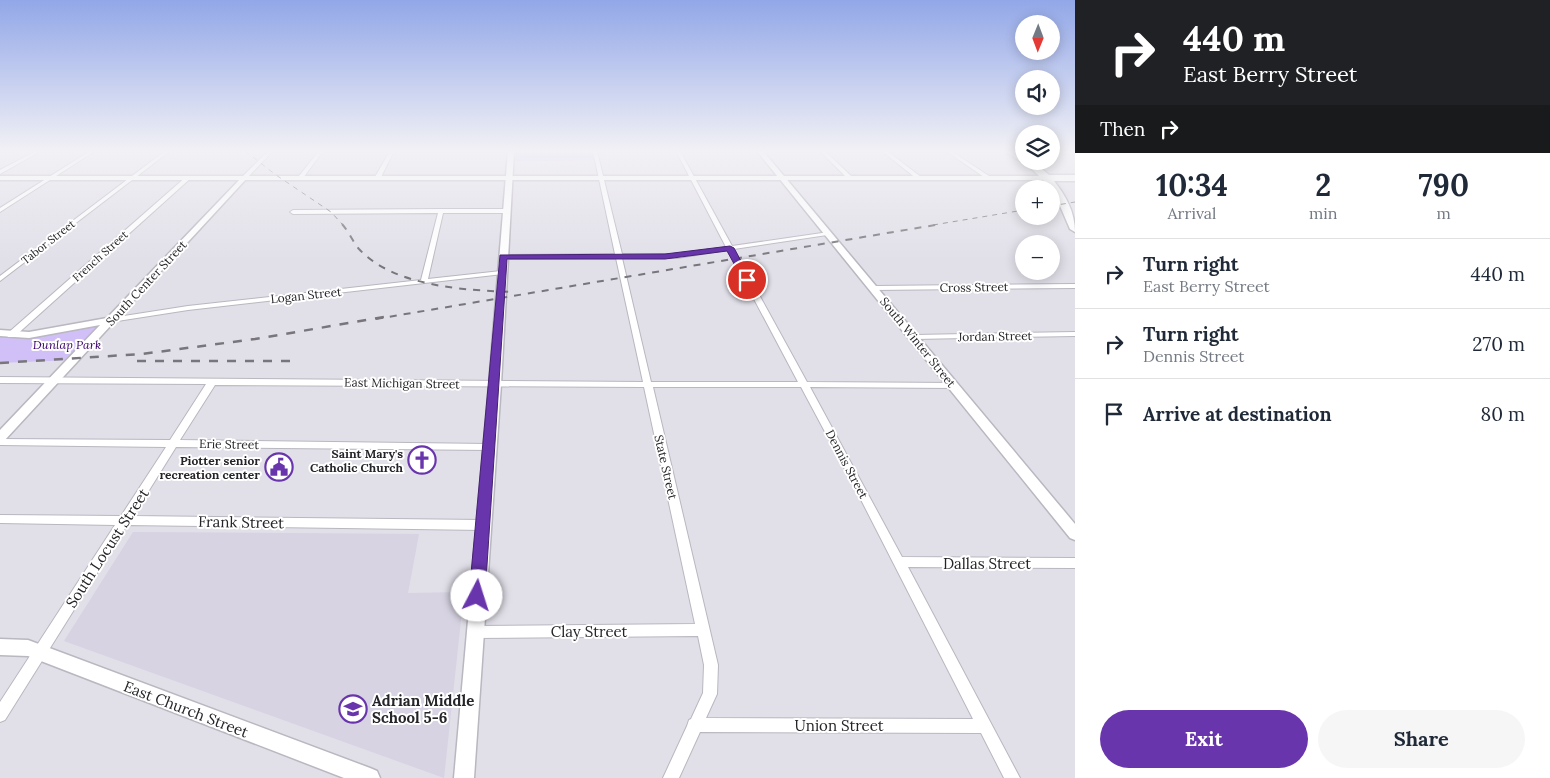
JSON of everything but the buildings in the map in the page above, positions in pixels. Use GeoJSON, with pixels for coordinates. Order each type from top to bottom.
{"type":"FeatureCollection","features":[{"type":"Feature","properties":{"kind":"main road"},"geometry":{"type":"LineString","coordinates":[[1054,187],[1072,216],[1075,228]]}},
{"type":"Feature","properties":{"kind":"street"},"geometry":{"type":"LineString","coordinates":[[0,210],[35,187]]}},
{"type":"Feature","properties":{"kind":"street","name":"Tabor Street"},"geometry":{"type":"LineString","coordinates":[[0,280],[121,187]]}},
{"type":"Feature","properties":{"kind":"street","name":"French Street"},"geometry":{"type":"LineString","coordinates":[[11,335],[178,187]]}},
{"type":"Feature","properties":{"kind":"street","name":"South Center Street"},"geometry":{"type":"LineString","coordinates":[[0,438],[237,187]]}},
{"type":"Feature","properties":{"kind":"street"},"geometry":{"type":"LineString","coordinates":[[464,778],[495,384],[507,187]]}},
{"type":"Feature","properties":{"kind":"street","name":"State Street"},"geometry":{"type":"LineString","coordinates":[[603,187],[711,665],[712,685],[710,694],[670,778]]}},
{"type":"Feature","properties":{"kind":"street","name":"Dennis Street"},"geometry":{"type":"LineString","coordinates":[[697,187],[1012,778]]}},
{"type":"Feature","properties":{"kind":"street","name":"South Winter Street"},"geometry":{"type":"LineString","coordinates":[[790,187],[915,337],[1075,534]]}},
{"type":"Feature","properties":{"kind":"street"},"geometry":{"type":"LineString","coordinates":[[294,212],[506,211]]}},
{"type":"Feature","properties":{"kind":"street"},"geometry":{"type":"LineString","coordinates":[[424,282],[441,212]]}},
{"type":"Feature","properties":{"kind":"street"},"geometry":{"type":"LineString","coordinates":[[503,257],[677,256],[827,233]]}},
{"type":"Feature","properties":{"kind":"street","name":"Logan Street"},"geometry":{"type":"LineString","coordinates":[[111,320],[188,308],[501,273]]}},
{"type":"Feature","properties":{"kind":"street","name":"Cross Street"},"geometry":{"type":"LineString","coordinates":[[874,288],[1075,286]]}},
{"type":"Feature","properties":{"kind":"street"},"geometry":{"type":"LineString","coordinates":[[0,333],[11,335],[50,332],[111,320]]}},
{"type":"Feature","properties":{"kind":"street","name":"Jordan Street"},"geometry":{"type":"LineString","coordinates":[[915,337],[1075,334]]}},
{"type":"Feature","properties":{"kind":"street","name":"East Michigan Street"},"geometry":{"type":"LineString","coordinates":[[0,380],[953,385]]}},
{"type":"Feature","properties":{"kind":"street","name":"South Locust Street"},"geometry":{"type":"LineString","coordinates":[[0,715],[213,381]]}},
{"type":"Feature","properties":{"kind":"street","name":"Erie Street"},"geometry":{"type":"LineString","coordinates":[[0,442],[489,447]]}},
{"type":"Feature","properties":{"kind":"street","name":"Frank Street"},"geometry":{"type":"LineString","coordinates":[[0,519],[483,525]]}},
{"type":"Feature","properties":{"kind":"street","name":"Dallas Street"},"geometry":{"type":"LineString","coordinates":[[898,562],[1075,563]]}},
{"type":"Feature","properties":{"kind":"street","name":"Clay Street"},"geometry":{"type":"LineString","coordinates":[[474,632],[704,630]]}},
{"type":"Feature","properties":{"kind":"street","name":"East Church Street"},"geometry":{"type":"LineString","coordinates":[[0,647],[28,648],[40,652],[370,778]]}},
{"type":"Feature","properties":{"kind":"street","name":"Union Street"},"geometry":{"type":"LineString","coordinates":[[694,725],[985,726]]}},
{"type":"Feature","properties":{"kind":"shaded area","name":"Adrian Middle School 5-6"},"geometry":{"type":"Polygon","coordinates":[[[133,532],[419,534],[408,593],[464,592],[444,778],[64,641],[133,532]]]}},
{"type":"Feature","properties":{"kind":"green space","name":"Dunlap Park"},"geometry":{"type":"Polygon","coordinates":[[[111,320],[74,360],[0,363],[0,333],[11,335],[111,320]]]}},
{"type":"Feature","properties":{"kind":"railway"},"geometry":{"type":"LineString","coordinates":[[294,187],[331,212],[343,225]]}},
{"type":"Feature","properties":{"kind":"railway"},"geometry":{"type":"LineString","coordinates":[[1060,204],[1075,202]]}},
{"type":"Feature","properties":{"kind":"railway"},"geometry":{"type":"LineString","coordinates":[[933,225],[1015,211]]}},
{"type":"Feature","properties":{"kind":"railway"},"geometry":{"type":"LineString","coordinates":[[342,224],[359,249],[374,262],[410,279],[452,288],[512,292]]}},
{"type":"Feature","properties":{"kind":"railway"},"geometry":{"type":"LineString","coordinates":[[376,319],[941,224]]}},
{"type":"Feature","properties":{"kind":"railway"},"geometry":{"type":"LineString","coordinates":[[0,363],[142,354],[255,339],[384,317]]}},
{"type":"Feature","properties":{"kind":"railway"},"geometry":{"type":"LineString","coordinates":[[137,361],[299,361]]}},
{"type":"Feature","properties":{"kind":"place","name":"Saint Mary's Catholic Church"},"geometry":{"type":"Point","coordinates":[422,460]}},
{"type":"Feature","properties":{"kind":"place","name":"Piotter senior recreation center"},"geometry":{"type":"Point","coordinates":[279,467]}},
{"type":"Feature","properties":{"kind":"place","name":"Adrian Middle School 5-6"},"geometry":{"type":"Point","coordinates":[353,709]}},
{"type":"Feature","properties":{"kind":"route"},"geometry":{"type":"LineString","coordinates":[[477,596],[503,257],[665,257],[730,248],[747,280]]}}]}
